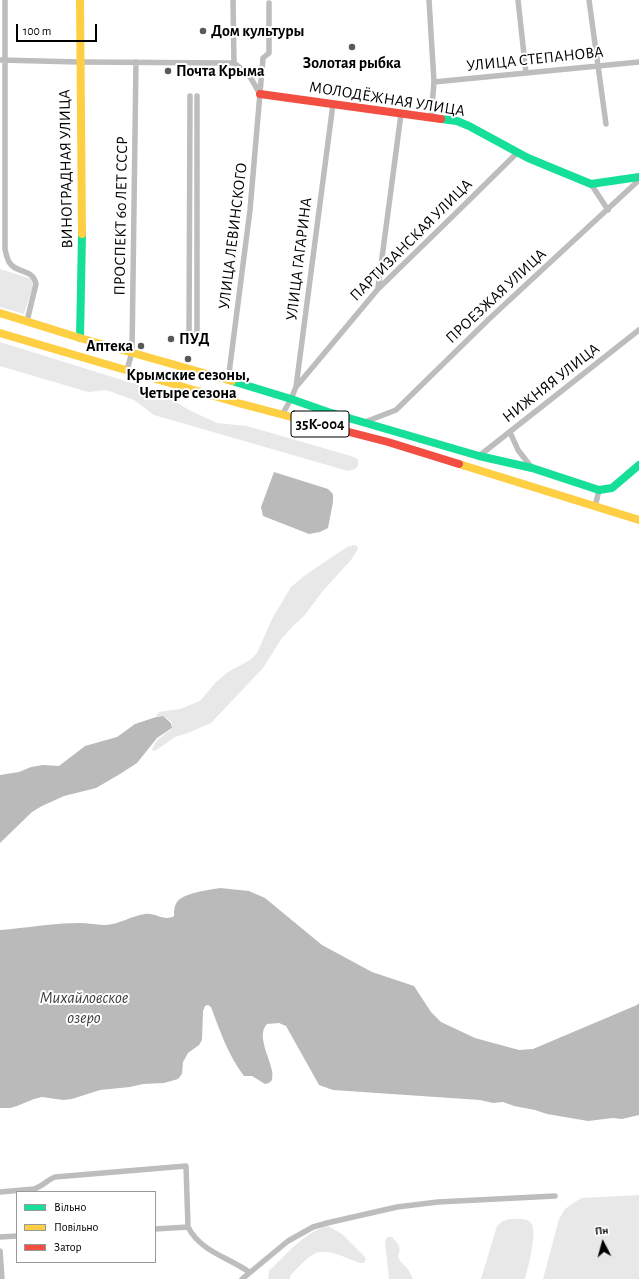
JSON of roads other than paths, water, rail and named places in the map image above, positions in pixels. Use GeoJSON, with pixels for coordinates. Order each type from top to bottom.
{"type":"FeatureCollection","features":[{"type":"Feature","properties":{"kind":"street"},"geometry":{"type":"LineString","coordinates":[[5,0],[3,60],[5,249],[9,264],[32,275],[35,278],[36,284],[27,321]]}},
{"type":"Feature","properties":{"kind":"street","name":"ВИНОГРАДНАЯ УЛИЦА"},"geometry":{"type":"LineString","coordinates":[[80,0],[79,62],[82,256],[80,338]]}},
{"type":"Feature","properties":{"kind":"street"},"geometry":{"type":"LineString","coordinates":[[233,0],[234,63]]}},
{"type":"Feature","properties":{"kind":"street"},"geometry":{"type":"LineString","coordinates":[[429,0],[434,82],[431,118]]}},
{"type":"Feature","properties":{"kind":"street"},"geometry":{"type":"LineString","coordinates":[[518,0],[526,74]]}},
{"type":"Feature","properties":{"kind":"street"},"geometry":{"type":"LineString","coordinates":[[589,0],[606,124]]}},
{"type":"Feature","properties":{"kind":"street","name":"УЛИЦА ЛЕВИНСКОГО"},"geometry":{"type":"LineString","coordinates":[[228,381],[250,210],[263,58],[269,53],[269,3]]}},
{"type":"Feature","properties":{"kind":"street"},"geometry":{"type":"LineString","coordinates":[[3,60],[234,63],[249,75],[260,94]]}},
{"type":"Feature","properties":{"kind":"street","name":"ПРОСПЕКТ 60 ЛЕТ СССР"},"geometry":{"type":"LineString","coordinates":[[127,370],[132,352],[136,62]]}},
{"type":"Feature","properties":{"kind":"street","name":"УЛИЦА СТЕПАНОВА"},"geometry":{"type":"LineString","coordinates":[[434,82],[639,62]]}},
{"type":"Feature","properties":{"kind":"street","name":"МОЛОДЁЖНАЯ УЛИЦА"},"geometry":{"type":"LineString","coordinates":[[260,94],[457,122],[468,126],[518,152],[591,184]]}},
{"type":"Feature","properties":{"kind":"street"},"geometry":{"type":"LineString","coordinates":[[189,341],[190,96]]}},
{"type":"Feature","properties":{"kind":"street"},"geometry":{"type":"LineString","coordinates":[[197,96],[197,342]]}},
{"type":"Feature","properties":{"kind":"street","name":"УЛИЦА ГАГАРИНА"},"geometry":{"type":"LineString","coordinates":[[282,415],[296,387],[333,104]]}},
{"type":"Feature","properties":{"kind":"street"},"geometry":{"type":"LineString","coordinates":[[378,289],[401,114]]}},
{"type":"Feature","properties":{"kind":"street","name":"ПАРТИЗАНСКАЯ УЛИЦА"},"geometry":{"type":"LineString","coordinates":[[296,387],[378,289],[518,152]]}},
{"type":"Feature","properties":{"kind":"street"},"geometry":{"type":"LineString","coordinates":[[608,210],[591,184],[639,177]]}},
{"type":"Feature","properties":{"kind":"street","name":"ПРОЕЗЖАЯ УЛИЦА"},"geometry":{"type":"LineString","coordinates":[[365,422],[396,410],[489,319],[639,180]]}},
{"type":"Feature","properties":{"kind":"street"},"geometry":{"type":"LineString","coordinates":[[189,257],[197,257]]}},
{"type":"Feature","properties":{"kind":"street"},"geometry":{"type":"LineString","coordinates":[[0,313],[479,456],[532,468],[599,490],[612,488],[639,465]]}},
{"type":"Feature","properties":{"kind":"street"},"geometry":{"type":"LineString","coordinates":[[189,320],[197,320]]}},
{"type":"Feature","properties":{"kind":"street","name":"НИЖНЯЯ УЛИЦА"},"geometry":{"type":"LineString","coordinates":[[479,456],[639,330]]}},
{"type":"Feature","properties":{"kind":"street","name":"35К-004"},"geometry":{"type":"LineString","coordinates":[[0,333],[282,415],[388,442],[639,520]]}},
{"type":"Feature","properties":{"kind":"street"},"geometry":{"type":"LineString","coordinates":[[510,432],[518,450],[532,468]]}},
{"type":"Feature","properties":{"kind":"street"},"geometry":{"type":"LineString","coordinates":[[595,507],[599,490]]}},
{"type":"Feature","properties":{"kind":"street"},"geometry":{"type":"LineString","coordinates":[[17,1191],[34,1190],[55,1177],[186,1166],[188,1227],[195,1238],[202,1245],[220,1256],[237,1263],[249,1272]]}},
{"type":"Feature","properties":{"kind":"street"},"geometry":{"type":"LineString","coordinates":[[0,1192],[16,1191]]}},
{"type":"Feature","properties":{"kind":"street"},"geometry":{"type":"LineString","coordinates":[[242,1279],[249,1272],[300,1234],[327,1222],[404,1206],[438,1202],[555,1196]]}},
{"type":"Feature","properties":{"kind":"street"},"geometry":{"type":"LineString","coordinates":[[156,1229],[188,1227]]}},
{"type":"Feature","properties":{"kind":"street"},"geometry":{"type":"LineString","coordinates":[[0,1237],[16,1236]]}},
{"type":"Feature","properties":{"kind":"street"},"geometry":{"type":"LineString","coordinates":[[0,1251],[2,1279]]}},
{"type":"Feature","properties":{"kind":"water"},"geometry":{"type":"Polygon","coordinates":[[[274,472],[328,489],[333,494],[328,528],[320,532],[309,534],[263,516],[261,507],[274,472]]]}},
{"type":"Feature","properties":{"kind":"water"},"geometry":{"type":"Polygon","coordinates":[[[163,716],[171,723],[172,728],[157,738],[137,763],[96,788],[64,796],[42,806],[32,812],[0,843],[0,775],[19,772],[31,767],[43,765],[59,766],[85,746],[117,737],[135,724],[163,716]]]}},
{"type":"Feature","properties":{"kind":"water","name":"Михайловское озеро"},"geometry":{"type":"Polygon","coordinates":[[[220,888],[249,891],[265,898],[322,945],[372,972],[414,986],[431,1012],[441,1022],[475,1038],[519,1050],[533,1049],[639,1003],[639,1115],[622,1119],[613,1118],[588,1121],[547,1114],[503,1102],[493,1103],[480,1100],[333,1090],[319,1085],[286,1026],[279,1023],[267,1024],[264,1029],[263,1040],[272,1073],[272,1080],[265,1084],[252,1076],[244,1076],[238,1068],[221,1034],[211,1007],[208,1005],[205,1006],[203,1011],[202,1040],[199,1045],[188,1053],[183,1062],[182,1074],[178,1079],[164,1083],[143,1084],[100,1090],[72,1099],[63,1100],[42,1097],[10,1108],[0,1108],[0,930],[69,923],[106,925],[145,914],[170,918],[174,916],[174,908],[183,897],[220,888]]]}},
{"type":"Feature","properties":{"kind":"place","name":"Дом культуры"},"geometry":{"type":"Point","coordinates":[203,31]}},
{"type":"Feature","properties":{"kind":"place","name":"Золотая рыбка"},"geometry":{"type":"Point","coordinates":[352,47]}},
{"type":"Feature","properties":{"kind":"place","name":"Почта Крыма"},"geometry":{"type":"Point","coordinates":[168,71]}},
{"type":"Feature","properties":{"kind":"place","name":"ПУД"},"geometry":{"type":"Point","coordinates":[171,339]}},
{"type":"Feature","properties":{"kind":"place","name":"Аптека"},"geometry":{"type":"Point","coordinates":[141,346]}},
{"type":"Feature","properties":{"kind":"place","name":"Крымские сезоны, Четыре сезона"},"geometry":{"type":"Point","coordinates":[188,359]}}]}
